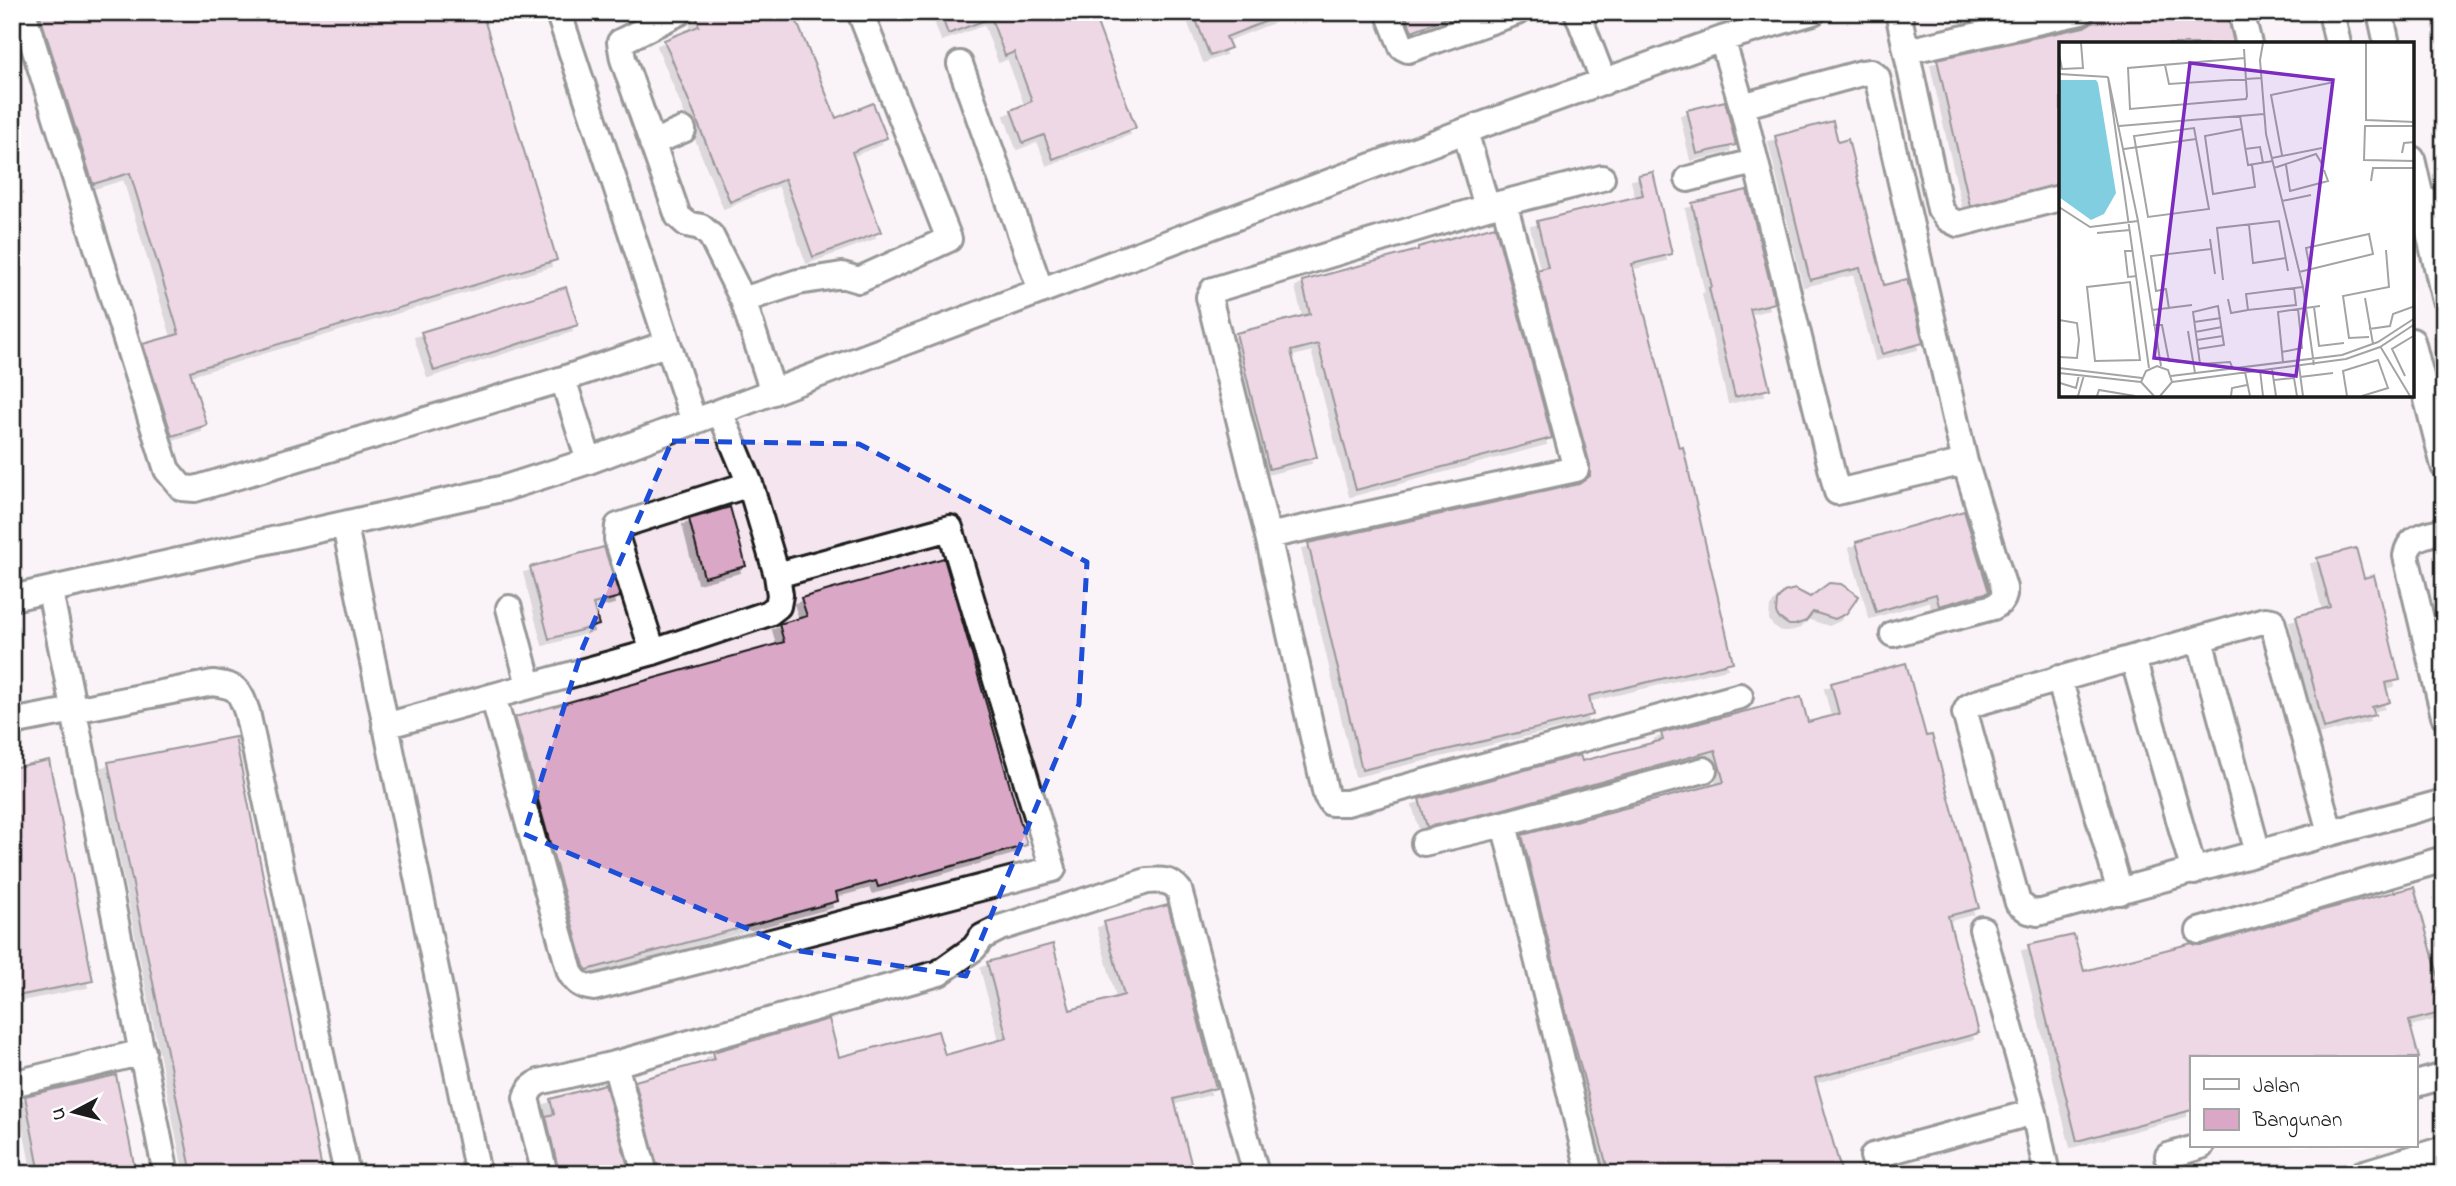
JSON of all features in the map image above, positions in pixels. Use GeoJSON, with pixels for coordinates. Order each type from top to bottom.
{"type":"FeatureCollection","features":[{"type":"Feature","properties":{"kind":"street"},"geometry":{"type":"LineString","coordinates":[[23,12],[167,470],[182,488],[195,489],[564,379],[666,344]]}},
{"type":"Feature","properties":{"kind":"street"},"geometry":{"type":"LineString","coordinates":[[680,12],[620,42],[623,59],[678,216],[687,223],[701,227],[710,236],[743,300],[773,392]]}},
{"type":"Feature","properties":{"kind":"street"},"geometry":{"type":"LineString","coordinates":[[743,300],[798,282],[842,275],[859,280],[949,239],[860,12]]}},
{"type":"Feature","properties":{"kind":"street"},"geometry":{"type":"LineString","coordinates":[[1388,12],[1402,47],[1408,50],[1517,12]]}},
{"type":"Feature","properties":{"kind":"street"},"geometry":{"type":"LineString","coordinates":[[1577,12],[1604,82]]}},
{"type":"Feature","properties":{"kind":"street"},"geometry":{"type":"LineString","coordinates":[[12,598],[345,526],[505,488],[589,461],[1465,131],[1722,39],[1813,12]]}},
{"type":"Feature","properties":{"kind":"street"},"geometry":{"type":"LineString","coordinates":[[1898,12],[1940,209],[1948,219],[1958,224],[2059,198]]}},
{"type":"Feature","properties":{"kind":"street"},"geometry":{"type":"LineString","coordinates":[[1906,51],[2081,12]]}},
{"type":"Feature","properties":{"kind":"street"},"geometry":{"type":"LineString","coordinates":[[2241,12],[2248,42]]}},
{"type":"Feature","properties":{"kind":"street"},"geometry":{"type":"LineString","coordinates":[[2331,12],[2338,42]]}},
{"type":"Feature","properties":{"kind":"street"},"geometry":{"type":"LineString","coordinates":[[2380,12],[2387,42]]}},
{"type":"Feature","properties":{"kind":"street"},"geometry":{"type":"LineString","coordinates":[[561,20],[694,422]]}},
{"type":"Feature","properties":{"kind":"street"},"geometry":{"type":"LineString","coordinates":[[1722,39],[1742,106],[1837,492],[1965,462]]}},
{"type":"Feature","properties":{"kind":"street"},"geometry":{"type":"LineString","coordinates":[[960,64],[1041,291]]}},
{"type":"Feature","properties":{"kind":"street"},"geometry":{"type":"LineString","coordinates":[[1742,106],[1862,73],[1871,72],[1877,77],[1965,462],[2004,588],[2002,602],[1993,607],[1893,634]]}},
{"type":"Feature","properties":{"kind":"street"},"geometry":{"type":"LineString","coordinates":[[652,143],[683,130]]}},
{"type":"Feature","properties":{"kind":"street"},"geometry":{"type":"LineString","coordinates":[[1268,536],[1576,468],[1496,205],[1465,131]]}},
{"type":"Feature","properties":{"kind":"street"},"geometry":{"type":"LineString","coordinates":[[1688,178],[1754,162]]}},
{"type":"Feature","properties":{"kind":"street"},"geometry":{"type":"LineString","coordinates":[[2414,163],[2433,202],[2444,297]]}},
{"type":"Feature","properties":{"kind":"street"},"geometry":{"type":"LineString","coordinates":[[1602,178],[1496,205],[1213,290],[1209,298],[1268,536],[1326,795],[1331,803],[1347,803],[1740,696]]}},
{"type":"Feature","properties":{"kind":"street"},"geometry":{"type":"LineString","coordinates":[[2414,349],[2444,466]]}},
{"type":"Feature","properties":{"kind":"street"},"geometry":{"type":"LineString","coordinates":[[564,379],[589,461]]}},
{"type":"Feature","properties":{"kind":"street"},"geometry":{"type":"LineString","coordinates":[[385,726],[653,652],[769,613],[778,606],[780,595],[777,575],[750,484],[720,412]]}},
{"type":"Feature","properties":{"kind":"street"},"geometry":{"type":"LineString","coordinates":[[653,652],[617,539],[618,526],[750,484]]}},
{"type":"Feature","properties":{"kind":"street"},"geometry":{"type":"LineString","coordinates":[[345,526],[478,1174]]}},
{"type":"Feature","properties":{"kind":"street"},"geometry":{"type":"LineString","coordinates":[[493,696],[570,972],[575,981],[583,986],[594,988],[1053,869],[950,528],[777,575]]}},
{"type":"Feature","properties":{"kind":"street"},"geometry":{"type":"LineString","coordinates":[[2444,530],[2415,538],[2407,548],[2406,556],[2436,658],[2444,716]]}},
{"type":"Feature","properties":{"kind":"street"},"geometry":{"type":"LineString","coordinates":[[50,591],[166,1174]]}},
{"type":"Feature","properties":{"kind":"street"},"geometry":{"type":"LineString","coordinates":[[509,608],[529,685]]}},
{"type":"Feature","properties":{"kind":"street"},"geometry":{"type":"LineString","coordinates":[[2330,832],[2272,621],[2265,620],[2059,678],[1976,703],[1968,707],[1965,713],[2018,903],[2038,914],[2444,802]]}},
{"type":"Feature","properties":{"kind":"street"},"geometry":{"type":"LineString","coordinates":[[2200,640],[2259,853]]}},
{"type":"Feature","properties":{"kind":"street"},"geometry":{"type":"LineString","coordinates":[[2133,658],[2194,872]]}},
{"type":"Feature","properties":{"kind":"street"},"geometry":{"type":"LineString","coordinates":[[2059,678],[2120,892]]}},
{"type":"Feature","properties":{"kind":"street"},"geometry":{"type":"LineString","coordinates":[[12,722],[213,682],[232,685],[241,695],[247,712],[346,1174]]}},
{"type":"Feature","properties":{"kind":"street"},"geometry":{"type":"LineString","coordinates":[[1424,843],[1704,770]]}},
{"type":"Feature","properties":{"kind":"street"},"geometry":{"type":"LineString","coordinates":[[1504,824],[1590,1174]]}},
{"type":"Feature","properties":{"kind":"street"},"geometry":{"type":"LineString","coordinates":[[2199,931],[2444,859]]}},
{"type":"Feature","properties":{"kind":"street"},"geometry":{"type":"LineString","coordinates":[[545,1174],[526,1098],[531,1088],[539,1082],[615,1064],[939,973],[974,948],[982,937],[1000,928],[1147,881],[1163,880],[1174,883],[1179,890],[1256,1174]]}},
{"type":"Feature","properties":{"kind":"street"},"geometry":{"type":"LineString","coordinates":[[1982,929],[2034,1112],[2047,1174]]}},
{"type":"Feature","properties":{"kind":"street"},"geometry":{"type":"LineString","coordinates":[[12,1084],[143,1052]]}},
{"type":"Feature","properties":{"kind":"street"},"geometry":{"type":"LineString","coordinates":[[615,1064],[645,1174]]}},
{"type":"Feature","properties":{"kind":"street"},"geometry":{"type":"LineString","coordinates":[[2418,1083],[2444,1076]]}},
{"type":"Feature","properties":{"kind":"street"},"geometry":{"type":"LineString","coordinates":[[1879,1174],[1873,1156],[2034,1112]]}},
{"type":"Feature","properties":{"kind":"street"},"geometry":{"type":"LineString","coordinates":[[2171,1174],[2168,1156],[2194,1148]]}},
{"type":"Feature","properties":{"kind":"street"},"geometry":{"type":"LineString","coordinates":[[2361,1174],[2444,1149]]}},
{"type":"Feature","properties":{"kind":"highlighted area"},"geometry":{"type":"Polygon","coordinates":[[[672,441],[859,444],[1087,562],[1079,704],[966,976],[800,951],[524,834],[583,647],[672,441]]]}},
{"type":"Feature","properties":{"kind":"shaded area"},"geometry":{"type":"Polygon","coordinates":[[[12,12],[2444,12],[2444,1174],[12,1174],[12,12]]]}},
{"type":"Feature","properties":{"kind":"building"},"geometry":{"type":"Polygon","coordinates":[[[39,12],[482,12],[557,260],[190,371],[207,425],[172,436],[143,344],[179,334],[130,173],[93,184],[39,12]]]}},
{"type":"Feature","properties":{"kind":"building"},"geometry":{"type":"Polygon","coordinates":[[[695,12],[793,12],[836,118],[873,103],[887,138],[852,152],[881,232],[813,257],[785,179],[730,202],[664,40],[699,26],[695,12]]]}},
{"type":"Feature","properties":{"kind":"building"},"geometry":{"type":"Polygon","coordinates":[[[940,12],[1093,12],[1136,128],[1053,159],[1044,135],[1023,143],[1011,110],[1032,101],[1014,52],[1005,56],[991,18],[948,34],[940,12]]]}},
{"type":"Feature","properties":{"kind":"building"},"geometry":{"type":"Polygon","coordinates":[[[1193,12],[1287,13],[1226,37],[1231,48],[1210,56],[1193,12]]]}},
{"type":"Feature","properties":{"kind":"building"},"geometry":{"type":"Polygon","coordinates":[[[1404,12],[1456,12],[1457,14],[1412,31],[1404,12]]]}},
{"type":"Feature","properties":{"kind":"building"},"geometry":{"type":"Polygon","coordinates":[[[2117,12],[2227,12],[2234,42],[2059,42],[2059,184],[1970,206],[1937,59],[2084,27],[2095,17],[2117,12]]]}},
{"type":"Feature","properties":{"kind":"building"},"geometry":{"type":"Polygon","coordinates":[[[1725,101],[1736,145],[1697,154],[1687,110],[1725,101]]]}},
{"type":"Feature","properties":{"kind":"building"},"geometry":{"type":"Polygon","coordinates":[[[1833,121],[1838,142],[1848,139],[1884,285],[1907,279],[1923,343],[1882,354],[1860,268],[1810,280],[1775,136],[1833,121]]]}},
{"type":"Feature","properties":{"kind":"building"},"geometry":{"type":"Polygon","coordinates":[[[1653,172],[1672,254],[1632,264],[1679,448],[1683,447],[1733,662],[1589,696],[1593,715],[1362,770],[1308,543],[1579,484],[1590,476],[1590,465],[1537,270],[1548,267],[1537,221],[1643,195],[1638,175],[1653,172]]]}},
{"type":"Feature","properties":{"kind":"building"},"geometry":{"type":"Polygon","coordinates":[[[1747,190],[1775,303],[1750,309],[1770,389],[1735,397],[1692,203],[1747,190]]]}},
{"type":"Feature","properties":{"kind":"building"},"geometry":{"type":"Polygon","coordinates":[[[1495,226],[1552,438],[1356,490],[1318,344],[1291,351],[1317,457],[1269,469],[1236,333],[1310,314],[1302,281],[1495,226]]]}},
{"type":"Feature","properties":{"kind":"building"},"geometry":{"type":"Polygon","coordinates":[[[566,287],[578,325],[434,371],[421,332],[566,287]]]}},
{"type":"Feature","properties":{"kind":"building"},"geometry":{"type":"Polygon","coordinates":[[[730,507],[746,566],[704,577],[689,519],[730,507]]]}},
{"type":"Feature","properties":{"kind":"building"},"geometry":{"type":"Polygon","coordinates":[[[1964,511],[1989,592],[1939,606],[1936,594],[1876,612],[1856,542],[1964,511]]]}},
{"type":"Feature","properties":{"kind":"building"},"geometry":{"type":"Polygon","coordinates":[[[604,547],[620,597],[593,604],[599,625],[549,639],[530,567],[604,547]]]}},
{"type":"Feature","properties":{"kind":"building"},"geometry":{"type":"Polygon","coordinates":[[[2356,548],[2364,578],[2374,575],[2400,680],[2385,683],[2390,702],[2372,707],[2375,715],[2324,728],[2296,616],[2330,607],[2317,558],[2356,548]]]}},
{"type":"Feature","properties":{"kind":"building"},"geometry":{"type":"Polygon","coordinates":[[[944,558],[1027,845],[878,887],[876,881],[836,892],[838,901],[587,970],[515,717],[784,642],[779,624],[807,616],[801,598],[944,558]]]}},
{"type":"Feature","properties":{"kind":"building"},"geometry":{"type":"Polygon","coordinates":[[[1829,583],[1841,584],[1859,596],[1846,614],[1835,619],[1813,612],[1806,621],[1795,625],[1789,625],[1779,618],[1776,613],[1777,601],[1784,592],[1795,589],[1810,597],[1829,583]]]}},
{"type":"Feature","properties":{"kind":"building"},"geometry":{"type":"Polygon","coordinates":[[[1906,663],[1926,736],[1932,735],[1979,908],[1948,916],[1979,1033],[1815,1078],[1842,1174],[1680,1174],[1680,1169],[1663,1174],[1609,1174],[1522,835],[1724,782],[1715,750],[1500,810],[1427,827],[1419,799],[1580,755],[1582,761],[1663,740],[1661,733],[1801,697],[1808,722],[1839,714],[1831,683],[1906,663]]]}},
{"type":"Feature","properties":{"kind":"building"},"geometry":{"type":"Polygon","coordinates":[[[235,737],[323,1174],[192,1174],[108,762],[235,737]]]}},
{"type":"Feature","properties":{"kind":"building"},"geometry":{"type":"Polygon","coordinates":[[[49,760],[93,981],[12,997],[12,768],[49,760]]]}},
{"type":"Feature","properties":{"kind":"building"},"geometry":{"type":"Polygon","coordinates":[[[2414,887],[2444,997],[2444,1012],[2409,1021],[2419,1058],[2190,1056],[2190,1111],[2077,1141],[2028,945],[2074,935],[2084,971],[2192,943],[2203,945],[2414,887]]]}},
{"type":"Feature","properties":{"kind":"building"},"geometry":{"type":"Polygon","coordinates":[[[1168,905],[1216,1088],[1174,1099],[1194,1174],[659,1174],[635,1081],[715,1059],[713,1052],[829,1019],[839,1057],[938,1031],[945,1055],[1007,1038],[987,962],[1053,944],[1070,1010],[1124,995],[1104,922],[1168,905]]]}},
{"type":"Feature","properties":{"kind":"building"},"geometry":{"type":"Polygon","coordinates":[[[116,1075],[136,1174],[40,1174],[25,1096],[116,1075]]]}},
{"type":"Feature","properties":{"kind":"building"},"geometry":{"type":"Polygon","coordinates":[[[605,1084],[630,1174],[559,1174],[546,1116],[554,1114],[550,1099],[605,1084]]]}}]}
